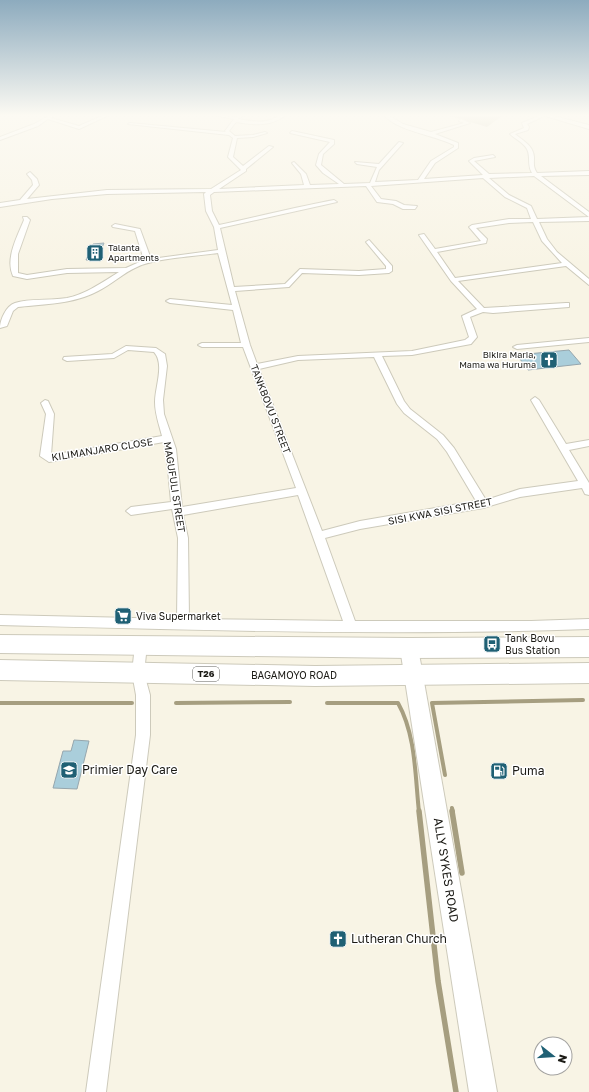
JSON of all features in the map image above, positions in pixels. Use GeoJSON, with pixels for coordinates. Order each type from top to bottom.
{"type":"FeatureCollection","features":[{"type":"Feature","properties":{"kind":"highway"},"geometry":{"type":"LineString","coordinates":[[0,644],[141,645],[309,636],[409,648],[589,647]]}},
{"type":"Feature","properties":{"kind":"highway","name":"BAGAMOYO ROAD"},"geometry":{"type":"LineString","coordinates":[[0,670],[314,676],[413,674],[587,677]]}},
{"type":"Feature","properties":{"kind":"main road","name":"ALLY SYKES ROAD"},"geometry":{"type":"LineString","coordinates":[[409,648],[483,1092]]}},
{"type":"Feature","properties":{"kind":"street"},"geometry":{"type":"LineString","coordinates":[[242,168],[247,166]]}},
{"type":"Feature","properties":{"kind":"street"},"geometry":{"type":"LineString","coordinates":[[296,166],[303,174],[307,185]]}},
{"type":"Feature","properties":{"kind":"street"},"geometry":{"type":"LineString","coordinates":[[321,166],[324,172],[342,184]]}},
{"type":"Feature","properties":{"kind":"street"},"geometry":{"type":"LineString","coordinates":[[369,184],[381,166]]}},
{"type":"Feature","properties":{"kind":"street"},"geometry":{"type":"LineString","coordinates":[[422,180],[429,166]]}},
{"type":"Feature","properties":{"kind":"street"},"geometry":{"type":"LineString","coordinates":[[477,166],[507,196],[524,203],[529,207],[544,240],[567,264],[589,283]]}},
{"type":"Feature","properties":{"kind":"street"},"geometry":{"type":"LineString","coordinates":[[530,166],[536,175],[589,215]]}},
{"type":"Feature","properties":{"kind":"street"},"geometry":{"type":"LineString","coordinates":[[213,191],[241,173],[244,170],[242,168]]}},
{"type":"Feature","properties":{"kind":"street"},"geometry":{"type":"LineString","coordinates":[[0,206],[22,201],[100,192],[213,191],[307,185],[369,184],[486,176],[589,173]]}},
{"type":"Feature","properties":{"kind":"street"},"geometry":{"type":"LineString","coordinates":[[22,201],[36,185],[35,180],[30,174]]}},
{"type":"Feature","properties":{"kind":"street"},"geometry":{"type":"LineString","coordinates":[[369,184],[379,201],[394,202],[402,207],[415,207]]}},
{"type":"Feature","properties":{"kind":"street","name":"TANKBOVU STREET"},"geometry":{"type":"LineString","coordinates":[[213,191],[207,194],[207,203],[217,227],[221,251],[246,345],[319,536],[351,626]]}},
{"type":"Feature","properties":{"kind":"street"},"geometry":{"type":"LineString","coordinates":[[217,227],[281,214],[297,208],[334,202]]}},
{"type":"Feature","properties":{"kind":"street"},"geometry":{"type":"LineString","coordinates":[[581,208],[589,208]]}},
{"type":"Feature","properties":{"kind":"street"},"geometry":{"type":"LineString","coordinates":[[25,218],[27,220],[22,230],[16,256],[15,275],[27,277],[67,271],[126,270]]}},
{"type":"Feature","properties":{"kind":"street"},"geometry":{"type":"LineString","coordinates":[[468,220],[485,219],[536,221],[589,219]]}},
{"type":"Feature","properties":{"kind":"street"},"geometry":{"type":"LineString","coordinates":[[432,251],[484,242],[484,239],[472,227],[509,221]]}},
{"type":"Feature","properties":{"kind":"street"},"geometry":{"type":"LineString","coordinates":[[115,226],[138,230],[148,260]]}},
{"type":"Feature","properties":{"kind":"street"},"geometry":{"type":"LineString","coordinates":[[422,235],[453,280],[482,310]]}},
{"type":"Feature","properties":{"kind":"street"},"geometry":{"type":"LineString","coordinates":[[231,289],[286,286],[292,282],[300,271],[359,273],[389,271],[389,266],[369,242]]}},
{"type":"Feature","properties":{"kind":"street"},"geometry":{"type":"LineString","coordinates":[[0,326],[4,324],[10,310],[16,304],[67,300],[77,297],[95,290],[126,270],[148,260],[221,251]]}},
{"type":"Feature","properties":{"kind":"street"},"geometry":{"type":"LineString","coordinates":[[453,280],[567,264]]}},
{"type":"Feature","properties":{"kind":"street"},"geometry":{"type":"LineString","coordinates":[[170,301],[237,308]]}},
{"type":"Feature","properties":{"kind":"street"},"geometry":{"type":"LineString","coordinates":[[255,367],[298,358],[412,353],[468,342],[473,336],[466,316],[482,310],[501,311],[566,305]]}},
{"type":"Feature","properties":{"kind":"street"},"geometry":{"type":"LineString","coordinates":[[517,347],[589,340]]}},
{"type":"Feature","properties":{"kind":"street"},"geometry":{"type":"LineString","coordinates":[[202,345],[246,345]]}},
{"type":"Feature","properties":{"kind":"street","name":"MAGUFULI STREET"},"geometry":{"type":"LineString","coordinates":[[67,359],[114,356],[126,348],[149,349],[159,352],[162,356],[163,366],[159,400],[163,429],[168,438],[173,463],[177,509],[183,538],[183,625]]}},
{"type":"Feature","properties":{"kind":"street"},"geometry":{"type":"LineString","coordinates":[[377,354],[400,402],[407,411],[440,438],[451,450],[483,504]]}},
{"type":"Feature","properties":{"kind":"street"},"geometry":{"type":"LineString","coordinates":[[535,400],[586,487]]}},
{"type":"Feature","properties":{"kind":"street","name":"KILIMANJARO CLOSE"},"geometry":{"type":"LineString","coordinates":[[45,403],[50,414],[45,456],[49,459],[168,438]]}},
{"type":"Feature","properties":{"kind":"street"},"geometry":{"type":"LineString","coordinates":[[563,448],[589,443]]}},
{"type":"Feature","properties":{"kind":"street","name":"SISI KWA SISI STREET"},"geometry":{"type":"LineString","coordinates":[[319,536],[360,525],[483,504],[520,492],[586,487]]}},
{"type":"Feature","properties":{"kind":"street"},"geometry":{"type":"LineString","coordinates":[[131,511],[177,509],[302,491]]}},
{"type":"Feature","properties":{"kind":"street"},"geometry":{"type":"LineString","coordinates":[[0,620],[183,625],[309,636],[351,626],[531,626],[589,624]]}},
{"type":"Feature","properties":{"kind":"street"},"geometry":{"type":"LineString","coordinates":[[96,1092],[143,735],[143,695],[138,673],[141,645]]}},
{"type":"Feature","properties":{"kind":"building","name":"Talanta Apartments"},"geometry":{"type":"Polygon","coordinates":[[[104,243],[97,260],[86,260],[93,244],[104,243]]]}},
{"type":"Feature","properties":{"kind":"building","name":"Bikira Maria, Mama wa Huruma"},"geometry":{"type":"Polygon","coordinates":[[[569,350],[581,364],[528,370],[517,355],[569,350]]]}},
{"type":"Feature","properties":{"kind":"building","name":"Primier Day Care"},"geometry":{"type":"Polygon","coordinates":[[[74,740],[89,741],[77,789],[53,788],[63,751],[71,751],[74,740]]]}},
{"type":"Feature","properties":{"kind":"waterway"},"geometry":{"type":"LineString","coordinates":[[445,775],[432,703],[583,700]]}},
{"type":"Feature","properties":{"kind":"waterway"},"geometry":{"type":"LineString","coordinates":[[176,703],[290,702]]}},
{"type":"Feature","properties":{"kind":"waterway"},"geometry":{"type":"LineString","coordinates":[[0,703],[132,703]]}},
{"type":"Feature","properties":{"kind":"waterway"},"geometry":{"type":"LineString","coordinates":[[327,703],[398,703],[404,715],[412,742],[419,812]]}},
{"type":"Feature","properties":{"kind":"waterway"},"geometry":{"type":"LineString","coordinates":[[452,808],[453,812]]}},
{"type":"Feature","properties":{"kind":"waterway"},"geometry":{"type":"LineString","coordinates":[[419,811],[438,981],[456,1092]]}},
{"type":"Feature","properties":{"kind":"waterway"},"geometry":{"type":"LineString","coordinates":[[452,811],[462,873]]}},
{"type":"Feature","properties":{"kind":"place","name":"Talanta Apartments"},"geometry":{"type":"Point","coordinates":[95,253]}},
{"type":"Feature","properties":{"kind":"place","name":"Bikira Maria, Mama wa Huruma"},"geometry":{"type":"Point","coordinates":[549,360]}},
{"type":"Feature","properties":{"kind":"place","name":"Viva Supermarket"},"geometry":{"type":"Point","coordinates":[123,616]}},
{"type":"Feature","properties":{"kind":"place","name":"Tank Bovu Bus Station"},"geometry":{"type":"Point","coordinates":[492,644]}},
{"type":"Feature","properties":{"kind":"place","name":"Primier Day Care"},"geometry":{"type":"Point","coordinates":[69,770]}},
{"type":"Feature","properties":{"kind":"place","name":"Puma"},"geometry":{"type":"Point","coordinates":[499,771]}},
{"type":"Feature","properties":{"kind":"place","name":"Lutheran Church"},"geometry":{"type":"Point","coordinates":[338,939]}}]}
